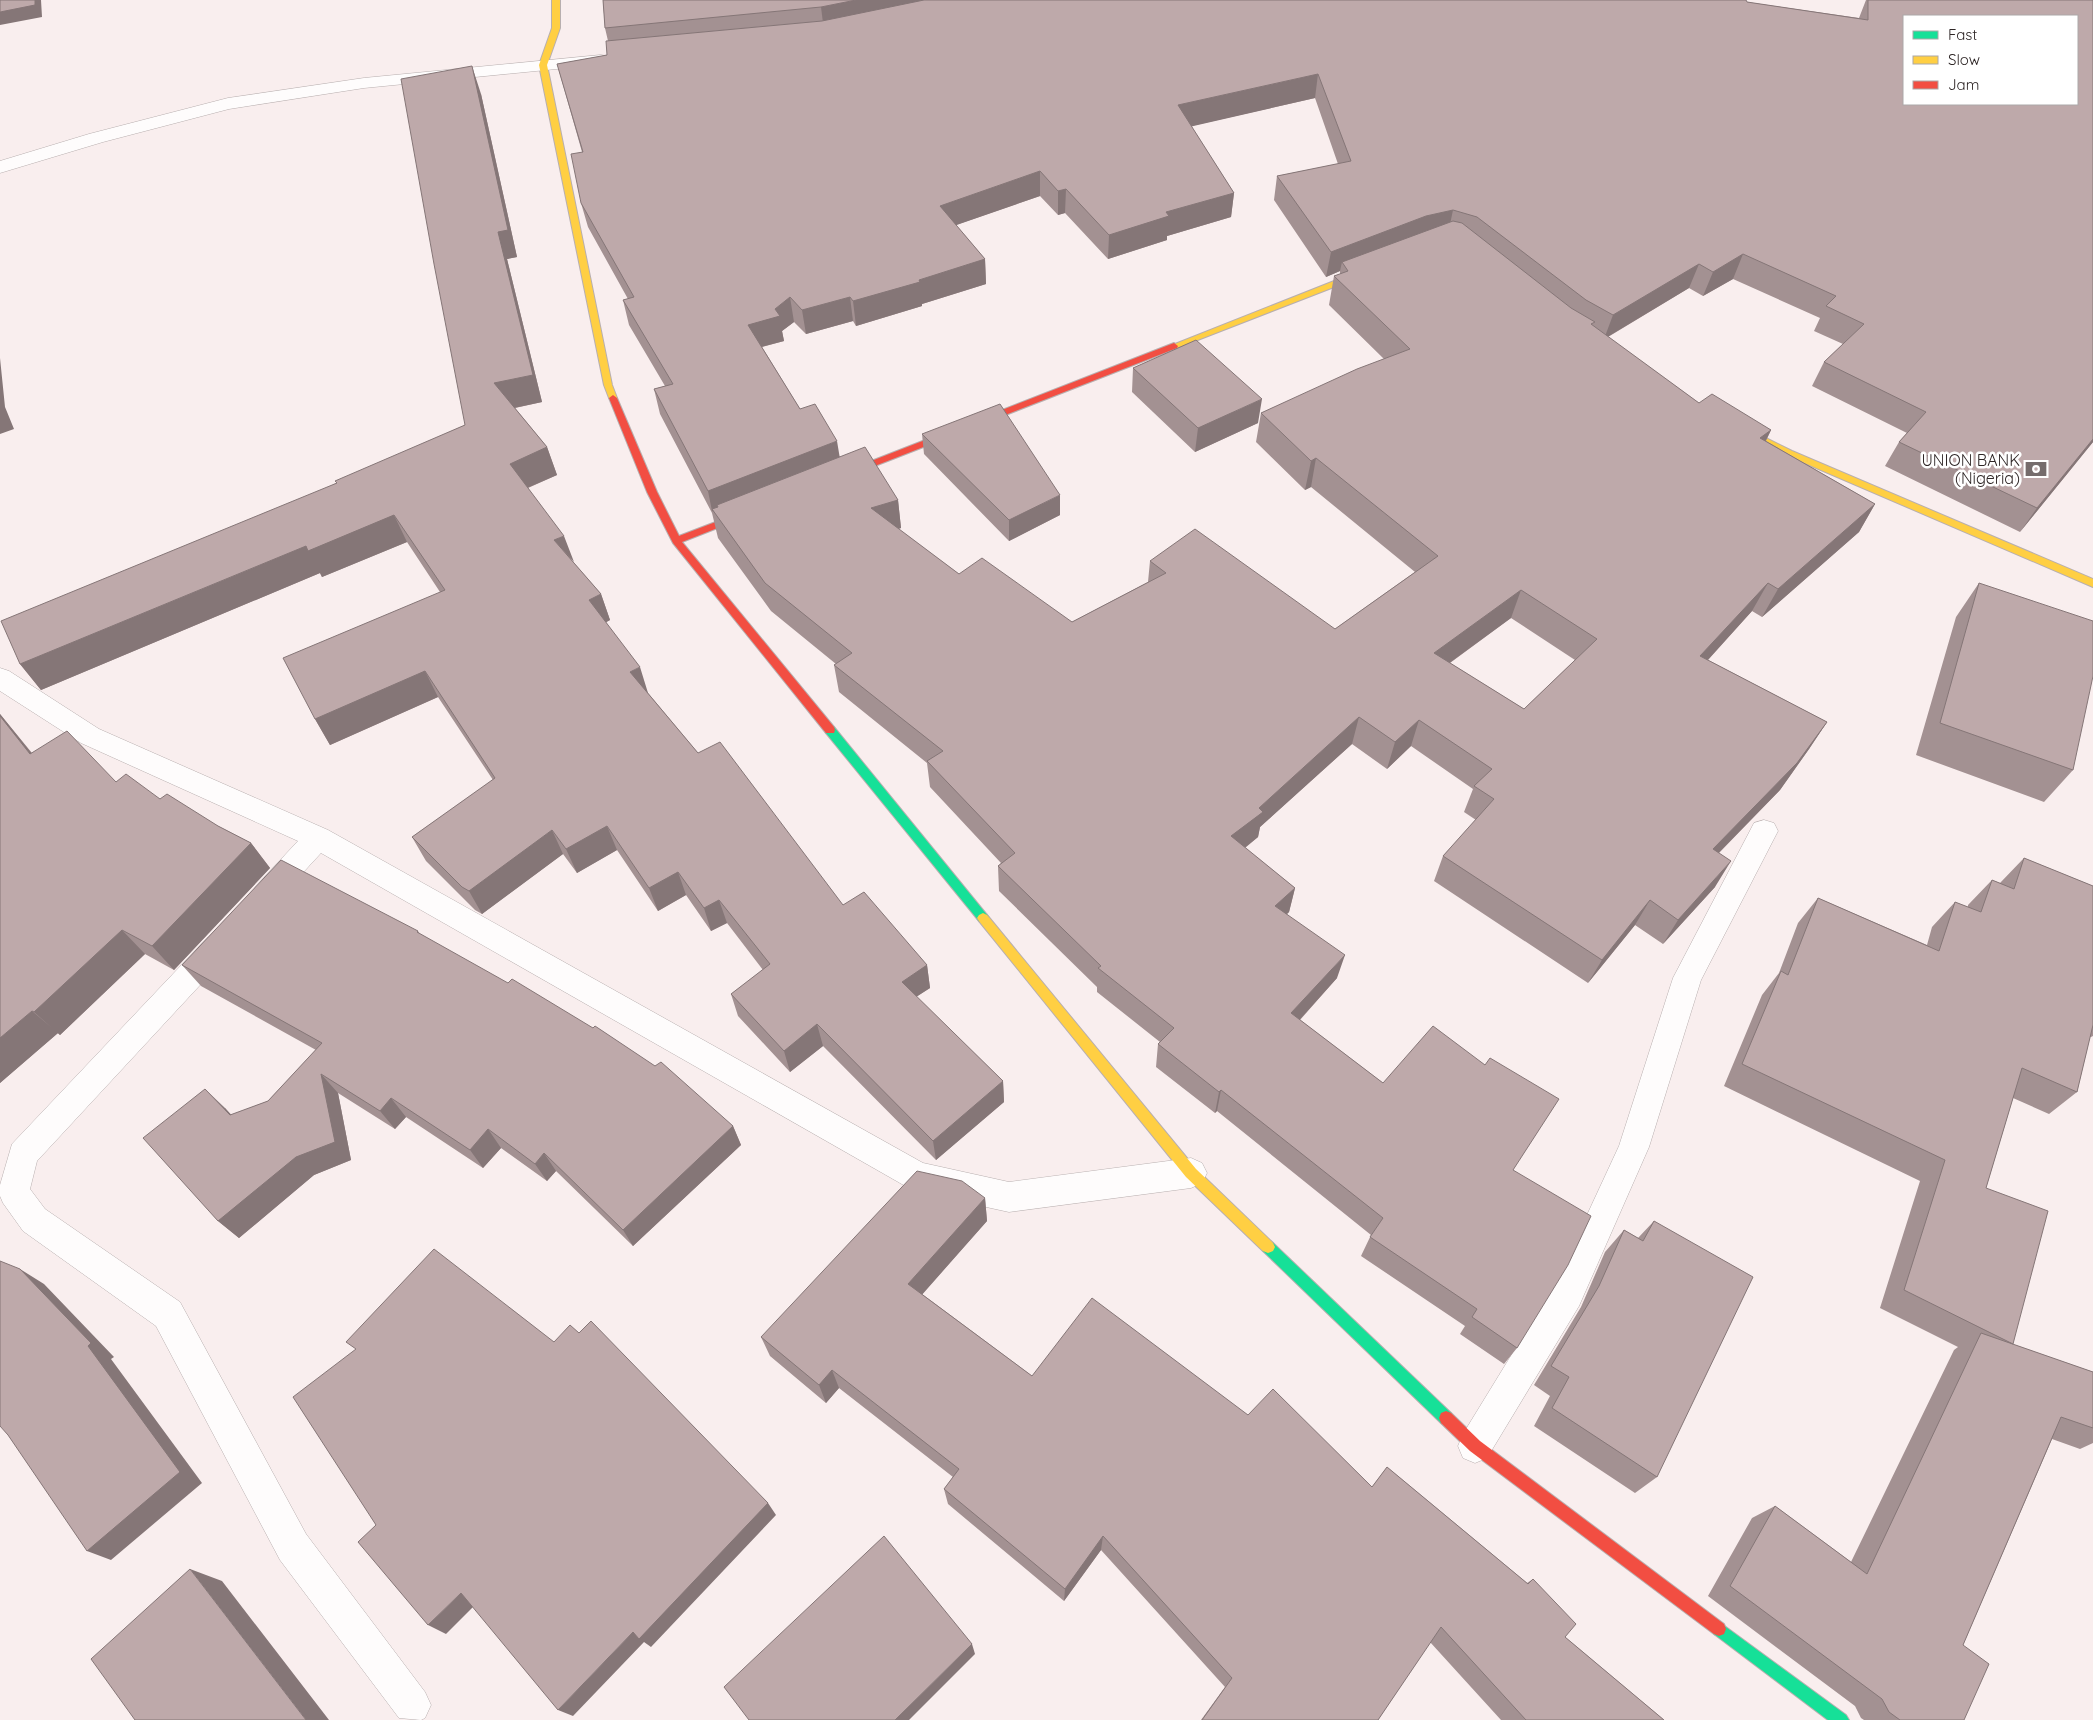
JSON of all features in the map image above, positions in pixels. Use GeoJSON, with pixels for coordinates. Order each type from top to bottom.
{"type":"FeatureCollection","features":[{"type":"Feature","properties":{"kind":"street"},"geometry":{"type":"LineString","coordinates":[[556,0],[556,28],[543,65],[608,385],[652,492],[676,541],[1191,1174],[1476,1446],[1841,1720]]}},
{"type":"Feature","properties":{"kind":"street"},"geometry":{"type":"LineString","coordinates":[[0,167],[96,138],[228,104],[364,83],[620,58]]}},
{"type":"Feature","properties":{"kind":"street"},"geometry":{"type":"LineString","coordinates":[[832,480],[1380,265]]}},
{"type":"Feature","properties":{"kind":"street"},"geometry":{"type":"LineString","coordinates":[[1730,422],[1789,453],[2093,583]]}},
{"type":"Feature","properties":{"kind":"street"},"geometry":{"type":"LineString","coordinates":[[676,541],[759,508]]}},
{"type":"Feature","properties":{"kind":"street"},"geometry":{"type":"LineString","coordinates":[[0,678],[90,736],[318,838],[918,1177],[1009,1197],[1191,1174]]}},
{"type":"Feature","properties":{"kind":"street"},"geometry":{"type":"LineString","coordinates":[[1476,1446],[1568,1295],[1634,1147],[1687,978],[1764,831]]}},
{"type":"Feature","properties":{"kind":"street"},"geometry":{"type":"LineString","coordinates":[[318,838],[23,1154],[14,1192],[34,1220],[168,1314],[292,1546],[412,1705]]}},
{"type":"Feature","properties":{"kind":"building"},"geometry":{"type":"Polygon","coordinates":[[[0,0],[35,0],[35,5],[0,12],[0,0]]]}},
{"type":"Feature","properties":{"kind":"building"},"geometry":{"type":"Polygon","coordinates":[[[603,0],[856,0],[821,7],[605,28],[603,0]]]}},
{"type":"Feature","properties":{"kind":"building"},"geometry":{"type":"Polygon","coordinates":[[[924,0],[1746,0],[1747,2],[1868,20],[1868,0],[2093,0],[2093,439],[2037,508],[1899,442],[1926,412],[1824,362],[1864,324],[1826,306],[1836,296],[1743,254],[1713,272],[1699,264],[1613,315],[1586,300],[1477,217],[1453,210],[1426,216],[1331,252],[1277,176],[1351,161],[1318,74],[1178,105],[1234,193],[1166,212],[1169,216],[1109,235],[1066,189],[1058,191],[1040,171],[940,206],[985,259],[919,280],[920,282],[853,301],[850,297],[802,310],[790,297],[775,309],[780,316],[748,325],[800,409],[815,404],[837,441],[708,491],[654,389],[673,384],[623,300],[634,297],[581,203],[571,154],[583,152],[557,64],[607,55],[606,41],[822,21],[924,0]]]}},
{"type":"Feature","properties":{"kind":"building"},"geometry":{"type":"Polygon","coordinates":[[[472,66],[508,230],[498,232],[533,375],[494,383],[547,447],[510,464],[564,536],[554,540],[601,594],[589,600],[640,667],[630,672],[698,753],[720,742],[843,905],[864,892],[927,965],[902,982],[1003,1081],[933,1141],[817,1024],[784,1051],[731,994],[770,964],[719,900],[704,908],[678,872],[649,888],[607,826],[566,849],[552,830],[469,891],[462,887],[412,837],[495,778],[425,671],[315,719],[283,658],[445,590],[394,515],[308,551],[306,546],[20,664],[1,621],[337,483],[335,481],[465,425],[401,79],[472,66]]]}},
{"type":"Feature","properties":{"kind":"building"},"geometry":{"type":"Polygon","coordinates":[[[1453,221],[1462,223],[1571,308],[1595,322],[1591,324],[1699,403],[1712,394],[1771,430],[1760,438],[1875,504],[1778,589],[1768,583],[1700,656],[1827,722],[1797,763],[1713,849],[1731,861],[1678,920],[1650,900],[1602,960],[1443,856],[1494,799],[1474,786],[1492,769],[1419,720],[1395,742],[1359,717],[1259,808],[1263,812],[1231,836],[1295,888],[1275,906],[1345,955],[1291,1013],[1383,1083],[1433,1026],[1485,1065],[1490,1058],[1559,1099],[1513,1170],[1591,1216],[1568,1265],[1517,1348],[1472,1317],[1477,1309],[1370,1237],[1383,1218],[1221,1090],[1219,1092],[1158,1044],[1174,1028],[1098,968],[1101,966],[998,866],[1015,853],[927,761],[943,751],[834,665],[852,653],[765,583],[712,509],[718,507],[717,505],[865,447],[898,500],[871,508],[959,574],[982,558],[1072,622],[1166,573],[1150,561],[1195,529],[1335,629],[1438,556],[1316,458],[1311,461],[1261,413],[1357,369],[1410,349],[1334,276],[1348,271],[1342,262],[1453,221]],[[1521,590],[1434,653],[1524,709],[1597,639],[1521,590]]]}},
{"type":"Feature","properties":{"kind":"building"},"geometry":{"type":"Polygon","coordinates":[[[1196,340],[1262,399],[1198,428],[1133,368],[1196,340]]]}},
{"type":"Feature","properties":{"kind":"building"},"geometry":{"type":"Polygon","coordinates":[[[1000,404],[1060,495],[1009,520],[922,434],[1000,404]]]}},
{"type":"Feature","properties":{"kind":"building"},"geometry":{"type":"Polygon","coordinates":[[[1979,583],[2093,621],[2093,676],[2073,770],[1940,723],[1979,583]]]}},
{"type":"Feature","properties":{"kind":"building"},"geometry":{"type":"Polygon","coordinates":[[[0,716],[30,754],[67,731],[116,782],[126,774],[160,799],[167,794],[218,826],[251,843],[152,946],[122,930],[34,1012],[32,1011],[0,1038],[0,716]]]}},
{"type":"Feature","properties":{"kind":"building"},"geometry":{"type":"Polygon","coordinates":[[[2024,858],[2093,886],[2093,1025],[2077,1092],[2022,1068],[1986,1188],[2048,1211],[2013,1344],[1904,1290],[1945,1160],[1742,1064],[1781,971],[1788,975],[1818,898],[1939,951],[1955,902],[1981,912],[1992,880],[2014,889],[2024,858]]]}},
{"type":"Feature","properties":{"kind":"building"},"geometry":{"type":"Polygon","coordinates":[[[281,860],[418,931],[508,983],[512,979],[593,1028],[595,1026],[655,1066],[661,1062],[733,1126],[623,1230],[544,1153],[535,1164],[488,1129],[470,1150],[391,1098],[380,1111],[321,1074],[335,1142],[296,1157],[218,1221],[143,1138],[205,1089],[230,1115],[268,1101],[322,1043],[182,965],[281,860]]]}},
{"type":"Feature","properties":{"kind":"building"},"geometry":{"type":"Polygon","coordinates":[[[917,1171],[962,1181],[985,1198],[908,1284],[1032,1376],[1092,1298],[1248,1415],[1273,1389],[1372,1487],[1387,1467],[1528,1584],[1533,1579],[1576,1624],[1565,1637],[1664,1720],[1526,1720],[1441,1627],[1378,1720],[1202,1720],[1232,1678],[1103,1536],[1065,1589],[944,1489],[959,1469],[832,1370],[819,1385],[761,1337],[917,1171]]]}},
{"type":"Feature","properties":{"kind":"building"},"geometry":{"type":"Polygon","coordinates":[[[1654,1221],[1753,1277],[1657,1477],[1552,1408],[1569,1377],[1551,1366],[1599,1286],[1624,1230],[1643,1241],[1654,1221]]]}},
{"type":"Feature","properties":{"kind":"building"},"geometry":{"type":"Polygon","coordinates":[[[434,1249],[554,1342],[570,1325],[579,1333],[591,1321],[768,1503],[639,1639],[633,1632],[558,1710],[461,1593],[428,1625],[358,1542],[376,1525],[293,1397],[356,1349],[346,1342],[434,1249]]]}},
{"type":"Feature","properties":{"kind":"building"},"geometry":{"type":"Polygon","coordinates":[[[0,1261],[20,1269],[91,1343],[88,1346],[180,1472],[87,1551],[0,1426],[0,1261]]]}},
{"type":"Feature","properties":{"kind":"building"},"geometry":{"type":"Polygon","coordinates":[[[1981,1333],[2093,1372],[2093,1428],[2061,1417],[1963,1645],[1989,1664],[1964,1720],[1900,1720],[1889,1712],[1882,1699],[1730,1586],[1775,1506],[1867,1574],[1981,1333]]]}},
{"type":"Feature","properties":{"kind":"building"},"geometry":{"type":"Polygon","coordinates":[[[884,1536],[972,1644],[895,1720],[749,1720],[724,1687],[884,1536]]]}},
{"type":"Feature","properties":{"kind":"building"},"geometry":{"type":"Polygon","coordinates":[[[190,1569],[306,1720],[135,1720],[91,1659],[190,1569]]]}},
{"type":"Feature","properties":{"kind":"traffic: fast"},"geometry":{"type":"LineString","coordinates":[[830,730],[983,918]]}},
{"type":"Feature","properties":{"kind":"traffic: fast"},"geometry":{"type":"LineString","coordinates":[[1268,1247],[1446,1418]]}},
{"type":"Feature","properties":{"kind":"traffic: fast"},"geometry":{"type":"LineString","coordinates":[[1719,1629],[1841,1720]]}},
{"type":"Feature","properties":{"kind":"traffic: slow"},"geometry":{"type":"LineString","coordinates":[[556,0],[556,28],[543,65],[608,385],[613,398]]}},
{"type":"Feature","properties":{"kind":"traffic: slow"},"geometry":{"type":"LineString","coordinates":[[1174,346],[1367,271]]}},
{"type":"Feature","properties":{"kind":"traffic: slow"},"geometry":{"type":"LineString","coordinates":[[1740,428],[1789,453],[2093,583]]}},
{"type":"Feature","properties":{"kind":"traffic: slow"},"geometry":{"type":"LineString","coordinates":[[983,918],[1191,1173],[1268,1247]]}},
{"type":"Feature","properties":{"kind":"traffic: jam"},"geometry":{"type":"LineString","coordinates":[[841,476],[1174,346]]}},
{"type":"Feature","properties":{"kind":"traffic: jam"},"geometry":{"type":"LineString","coordinates":[[613,398],[652,492],[676,541],[830,730]]}},
{"type":"Feature","properties":{"kind":"traffic: jam"},"geometry":{"type":"LineString","coordinates":[[676,541],[750,512]]}},
{"type":"Feature","properties":{"kind":"traffic: jam"},"geometry":{"type":"LineString","coordinates":[[1446,1418],[1475,1446],[1719,1629]]}},
{"type":"Feature","properties":{"kind":"place","name":"UNION BANK (Nigeria)"},"geometry":{"type":"Point","coordinates":[2036,469]}}]}
